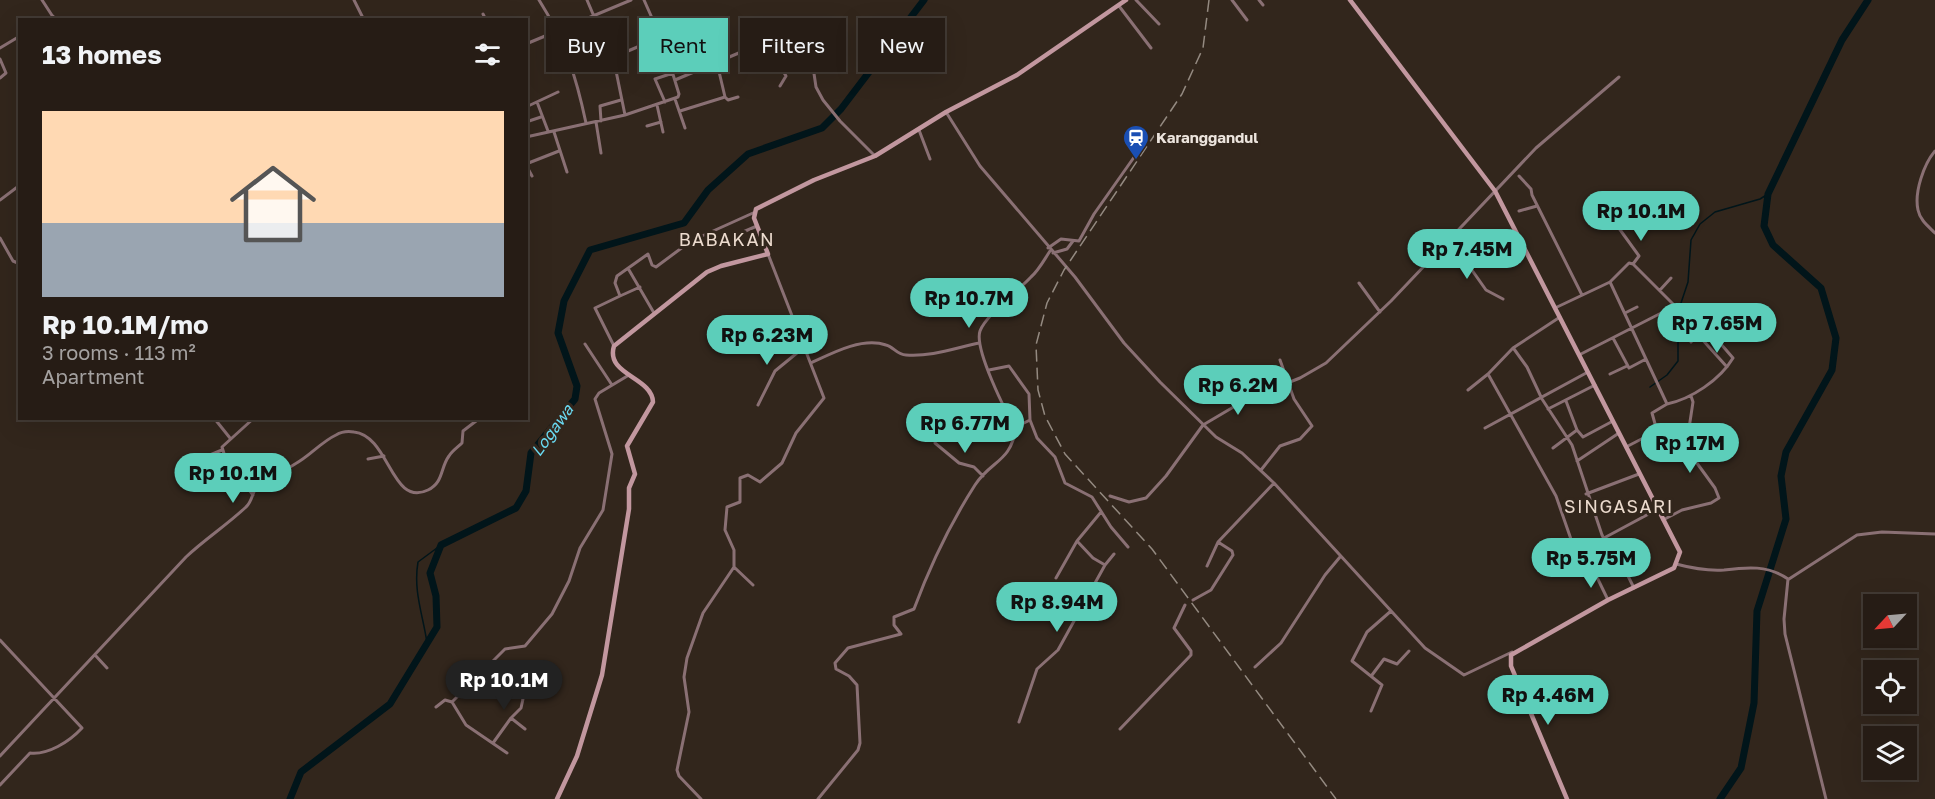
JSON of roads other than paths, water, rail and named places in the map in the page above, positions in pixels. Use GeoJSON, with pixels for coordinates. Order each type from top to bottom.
{"type":"FeatureCollection","features":[{"type":"Feature","properties":{"kind":"main road"},"geometry":{"type":"LineString","coordinates":[[557,799],[577,756],[602,675],[629,509],[629,488],[635,474],[627,446],[653,402],[649,390],[615,362],[612,353],[614,346],[712,269],[768,254],[753,213],[814,180],[875,156],[945,112],[1006,82],[1126,0]]}},
{"type":"Feature","properties":{"kind":"main road"},"geometry":{"type":"LineString","coordinates":[[1350,0],[1495,192],[1680,552],[1676,564],[1512,652],[1511,666],[1567,799]]}},
{"type":"Feature","properties":{"kind":"street"},"geometry":{"type":"LineString","coordinates":[[42,0],[54,18]]}},
{"type":"Feature","properties":{"kind":"street"},"geometry":{"type":"LineString","coordinates":[[354,0],[363,18]]}},
{"type":"Feature","properties":{"kind":"street"},"geometry":{"type":"LineString","coordinates":[[539,0],[550,18]]}},
{"type":"Feature","properties":{"kind":"street"},"geometry":{"type":"LineString","coordinates":[[587,0],[596,18]]}},
{"type":"Feature","properties":{"kind":"street"},"geometry":{"type":"LineString","coordinates":[[584,18],[632,0]]}},
{"type":"Feature","properties":{"kind":"street"},"geometry":{"type":"LineString","coordinates":[[644,0],[652,18]]}},
{"type":"Feature","properties":{"kind":"street"},"geometry":{"type":"LineString","coordinates":[[1136,0],[1159,24]]}},
{"type":"Feature","properties":{"kind":"street"},"geometry":{"type":"LineString","coordinates":[[1232,0],[1246,20]]}},
{"type":"Feature","properties":{"kind":"street"},"geometry":{"type":"LineString","coordinates":[[1259,0],[1263,5]]}},
{"type":"Feature","properties":{"kind":"street"},"geometry":{"type":"LineString","coordinates":[[1119,6],[1151,48]]}},
{"type":"Feature","properties":{"kind":"street"},"geometry":{"type":"LineString","coordinates":[[483,14],[485,18]]}},
{"type":"Feature","properties":{"kind":"street"},"geometry":{"type":"LineString","coordinates":[[528,43],[546,34]]}},
{"type":"Feature","properties":{"kind":"street"},"geometry":{"type":"LineString","coordinates":[[0,48],[18,37]]}},
{"type":"Feature","properties":{"kind":"street"},"geometry":{"type":"LineString","coordinates":[[628,51],[639,46]]}},
{"type":"Feature","properties":{"kind":"street"},"geometry":{"type":"LineString","coordinates":[[0,59],[6,73],[0,78]]}},
{"type":"Feature","properties":{"kind":"street"},"geometry":{"type":"LineString","coordinates":[[574,72],[587,124]]}},
{"type":"Feature","properties":{"kind":"street"},"geometry":{"type":"LineString","coordinates":[[618,72],[625,115]]}},
{"type":"Feature","properties":{"kind":"street"},"geometry":{"type":"LineString","coordinates":[[675,80],[694,72]]}},
{"type":"Feature","properties":{"kind":"street"},"geometry":{"type":"LineString","coordinates":[[719,72],[725,97]]}},
{"type":"Feature","properties":{"kind":"street"},"geometry":{"type":"LineString","coordinates":[[780,86],[786,76],[784,72]]}},
{"type":"Feature","properties":{"kind":"street"},"geometry":{"type":"LineString","coordinates":[[813,72],[816,87],[827,107],[875,156]]}},
{"type":"Feature","properties":{"kind":"street"},"geometry":{"type":"LineString","coordinates":[[528,137],[625,115],[675,99],[679,94],[673,73],[655,79],[665,102]]}},
{"type":"Feature","properties":{"kind":"street"},"geometry":{"type":"LineString","coordinates":[[1110,496],[1130,502],[1146,498],[1166,476],[1203,425],[1247,399],[1326,363],[1380,312],[1536,148],[1619,76]]}},
{"type":"Feature","properties":{"kind":"street"},"geometry":{"type":"LineString","coordinates":[[528,105],[558,92]]}},
{"type":"Feature","properties":{"kind":"street"},"geometry":{"type":"LineString","coordinates":[[680,111],[725,97],[728,100],[738,97]]}},
{"type":"Feature","properties":{"kind":"street"},"geometry":{"type":"LineString","coordinates":[[601,153],[600,106],[622,99]]}},
{"type":"Feature","properties":{"kind":"street"},"geometry":{"type":"LineString","coordinates":[[675,99],[685,128]]}},
{"type":"Feature","properties":{"kind":"street"},"geometry":{"type":"LineString","coordinates":[[537,102],[549,132]]}},
{"type":"Feature","properties":{"kind":"street"},"geometry":{"type":"LineString","coordinates":[[657,105],[663,132]]}},
{"type":"Feature","properties":{"kind":"street"},"geometry":{"type":"LineString","coordinates":[[945,112],[968,151],[1075,277],[1124,343],[1203,425],[1221,441],[1242,453],[1274,483],[1430,652],[1462,675],[1512,652]]}},
{"type":"Feature","properties":{"kind":"street"},"geometry":{"type":"LineString","coordinates":[[528,121],[542,117]]}},
{"type":"Feature","properties":{"kind":"street"},"geometry":{"type":"LineString","coordinates":[[647,126],[661,122]]}},
{"type":"Feature","properties":{"kind":"street"},"geometry":{"type":"LineString","coordinates":[[918,128],[930,159]]}},
{"type":"Feature","properties":{"kind":"street"},"geometry":{"type":"LineString","coordinates":[[554,132],[567,172]]}},
{"type":"Feature","properties":{"kind":"street"},"geometry":{"type":"LineString","coordinates":[[528,164],[559,151]]}},
{"type":"Feature","properties":{"kind":"street"},"geometry":{"type":"LineString","coordinates":[[1935,151],[1926,164],[1917,201],[1920,215],[1935,233]]}},
{"type":"Feature","properties":{"kind":"street"},"geometry":{"type":"LineString","coordinates":[[818,799],[858,750],[860,743],[857,685],[836,669],[835,663],[846,649],[861,642],[899,636],[901,630],[894,625],[894,617],[914,609],[945,537],[977,482],[1011,448],[1016,427],[979,343],[982,327],[1033,276],[1050,250],[1061,239],[1079,241],[1094,214],[1137,153]]}},
{"type":"Feature","properties":{"kind":"street"},"geometry":{"type":"LineString","coordinates":[[528,169],[532,176]]}},
{"type":"Feature","properties":{"kind":"street"},"geometry":{"type":"LineString","coordinates":[[1519,176],[1531,189],[1582,295]]}},
{"type":"Feature","properties":{"kind":"street"},"geometry":{"type":"LineString","coordinates":[[0,200],[18,186]]}},
{"type":"Feature","properties":{"kind":"street"},"geometry":{"type":"LineString","coordinates":[[1519,211],[1538,206]]}},
{"type":"Feature","properties":{"kind":"street"},"geometry":{"type":"LineString","coordinates":[[620,296],[616,278],[648,255],[652,265],[656,267],[691,241],[753,213]]}},
{"type":"Feature","properties":{"kind":"street"},"geometry":{"type":"LineString","coordinates":[[1613,220],[1638,254],[1634,264]]}},
{"type":"Feature","properties":{"kind":"street"},"geometry":{"type":"LineString","coordinates":[[743,232],[757,226]]}},
{"type":"Feature","properties":{"kind":"street"},"geometry":{"type":"LineString","coordinates":[[0,238],[13,261],[18,263]]}},
{"type":"Feature","properties":{"kind":"street"},"geometry":{"type":"LineString","coordinates":[[1450,239],[1486,290],[1503,299]]}},
{"type":"Feature","properties":{"kind":"street"},"geometry":{"type":"LineString","coordinates":[[1050,250],[1067,249],[1073,241]]}},
{"type":"Feature","properties":{"kind":"street"},"geometry":{"type":"LineString","coordinates":[[701,799],[679,776],[677,770],[689,712],[685,665],[703,613],[734,567],[734,550],[725,530],[726,507],[740,502],[740,478],[748,475],[760,482],[782,463],[793,437],[824,398],[768,254]]}},
{"type":"Feature","properties":{"kind":"street"},"geometry":{"type":"LineString","coordinates":[[1555,308],[1610,282],[1629,263],[1634,264],[1678,309],[1729,351],[1733,358],[1727,367],[1691,396],[1667,404],[1652,413],[1657,431],[1626,447]]}},
{"type":"Feature","properties":{"kind":"street"},"geometry":{"type":"LineString","coordinates":[[629,270],[655,315]]}},
{"type":"Feature","properties":{"kind":"street"},"geometry":{"type":"LineString","coordinates":[[1660,290],[1671,278]]}},
{"type":"Feature","properties":{"kind":"street"},"geometry":{"type":"LineString","coordinates":[[1610,282],[1667,404]]}},
{"type":"Feature","properties":{"kind":"street"},"geometry":{"type":"LineString","coordinates":[[1359,283],[1380,312]]}},
{"type":"Feature","properties":{"kind":"street"},"geometry":{"type":"LineString","coordinates":[[614,346],[595,308],[640,287]]}},
{"type":"Feature","properties":{"kind":"street"},"geometry":{"type":"LineString","coordinates":[[1625,313],[1637,307]]}},
{"type":"Feature","properties":{"kind":"street"},"geometry":{"type":"LineString","coordinates":[[1579,356],[1678,309]]}},
{"type":"Feature","properties":{"kind":"street"},"geometry":{"type":"LineString","coordinates":[[1468,390],[1488,374],[1513,348],[1560,317]]}},
{"type":"Feature","properties":{"kind":"street"},"geometry":{"type":"LineString","coordinates":[[1690,342],[1696,336],[1701,337],[1727,367]]}},
{"type":"Feature","properties":{"kind":"street"},"geometry":{"type":"LineString","coordinates":[[1613,338],[1627,366]]}},
{"type":"Feature","properties":{"kind":"street"},"geometry":{"type":"LineString","coordinates":[[811,363],[833,352],[867,344],[887,345],[899,354],[907,355],[933,354],[979,343]]}},
{"type":"Feature","properties":{"kind":"street"},"geometry":{"type":"LineString","coordinates":[[585,344],[612,385]]}},
{"type":"Feature","properties":{"kind":"street"},"geometry":{"type":"LineString","coordinates":[[758,405],[776,371],[803,348]]}},
{"type":"Feature","properties":{"kind":"street"},"geometry":{"type":"LineString","coordinates":[[1513,348],[1527,367],[1542,399],[1566,436],[1577,461],[1586,494],[1603,538],[1634,588]]}},
{"type":"Feature","properties":{"kind":"street"},"geometry":{"type":"LineString","coordinates":[[1610,375],[1646,359]]}},
{"type":"Feature","properties":{"kind":"street"},"geometry":{"type":"LineString","coordinates":[[1261,470],[1280,446],[1300,439],[1312,428],[1294,399],[1280,360]]}},
{"type":"Feature","properties":{"kind":"street"},"geometry":{"type":"LineString","coordinates":[[989,369],[1009,366],[1029,394],[1030,420],[1037,438],[1055,457],[1065,483],[1089,494],[1128,547]]}},
{"type":"Feature","properties":{"kind":"street"},"geometry":{"type":"LineString","coordinates":[[1485,428],[1588,372]]}},
{"type":"Feature","properties":{"kind":"street"},"geometry":{"type":"LineString","coordinates":[[1488,374],[1556,496],[1581,571],[1584,572],[1618,560]]}},
{"type":"Feature","properties":{"kind":"street"},"geometry":{"type":"LineString","coordinates":[[452,702],[508,647],[525,646],[548,621],[569,581],[580,548],[603,510],[612,454],[595,399],[629,375]]}},
{"type":"Feature","properties":{"kind":"street"},"geometry":{"type":"LineString","coordinates":[[1548,409],[1595,386]]}},
{"type":"Feature","properties":{"kind":"street"},"geometry":{"type":"LineString","coordinates":[[1664,520],[1682,510],[1711,503],[1719,498],[1715,488],[1691,459],[1686,448],[1693,402],[1691,396]]}},
{"type":"Feature","properties":{"kind":"street"},"geometry":{"type":"LineString","coordinates":[[1566,401],[1577,430],[1583,437],[1613,421]]}},
{"type":"Feature","properties":{"kind":"street"},"geometry":{"type":"LineString","coordinates":[[216,420],[230,438]]}},
{"type":"Feature","properties":{"kind":"street"},"geometry":{"type":"LineString","coordinates":[[205,457],[222,450],[230,438],[252,420]]}},
{"type":"Feature","properties":{"kind":"street"},"geometry":{"type":"LineString","coordinates":[[0,756],[186,557],[214,531],[246,507],[262,482],[295,465],[326,441],[344,432],[365,434],[373,440],[397,481],[406,489],[418,493],[428,490],[443,474],[449,456],[462,444],[463,431],[477,420]]}},
{"type":"Feature","properties":{"kind":"street"},"geometry":{"type":"LineString","coordinates":[[1016,427],[1030,420]]}},
{"type":"Feature","properties":{"kind":"street"},"geometry":{"type":"LineString","coordinates":[[1553,448],[1577,430]]}},
{"type":"Feature","properties":{"kind":"street"},"geometry":{"type":"LineString","coordinates":[[1577,461],[1620,433]]}},
{"type":"Feature","properties":{"kind":"street"},"geometry":{"type":"LineString","coordinates":[[935,444],[959,464],[974,468],[983,476]]}},
{"type":"Feature","properties":{"kind":"street"},"geometry":{"type":"LineString","coordinates":[[222,450],[226,460],[253,495]]}},
{"type":"Feature","properties":{"kind":"street"},"geometry":{"type":"LineString","coordinates":[[368,459],[384,456]]}},
{"type":"Feature","properties":{"kind":"street"},"geometry":{"type":"LineString","coordinates":[[1586,494],[1639,474]]}},
{"type":"Feature","properties":{"kind":"street"},"geometry":{"type":"LineString","coordinates":[[1207,566],[1218,542],[1274,483]]}},
{"type":"Feature","properties":{"kind":"street"},"geometry":{"type":"LineString","coordinates":[[1603,538],[1658,509]]}},
{"type":"Feature","properties":{"kind":"street"},"geometry":{"type":"LineString","coordinates":[[1056,578],[1077,541],[1101,512]]}},
{"type":"Feature","properties":{"kind":"street"},"geometry":{"type":"LineString","coordinates":[[1826,799],[1785,634],[1784,619],[1788,579],[1815,560],[1838,549],[1850,538],[1864,532],[1935,534]]}},
{"type":"Feature","properties":{"kind":"street"},"geometry":{"type":"LineString","coordinates":[[1077,541],[1093,558],[1106,565]]}},
{"type":"Feature","properties":{"kind":"street"},"geometry":{"type":"LineString","coordinates":[[1193,600],[1211,590],[1233,555],[1232,551],[1218,542]]}},
{"type":"Feature","properties":{"kind":"street"},"geometry":{"type":"LineString","coordinates":[[1018,722],[1037,669],[1059,650],[1114,554]]}},
{"type":"Feature","properties":{"kind":"street"},"geometry":{"type":"LineString","coordinates":[[1255,667],[1281,643],[1325,575],[1340,557]]}},
{"type":"Feature","properties":{"kind":"street"},"geometry":{"type":"LineString","coordinates":[[1676,564],[1726,570],[1743,566],[1760,568],[1778,573],[1788,579]]}},
{"type":"Feature","properties":{"kind":"street"},"geometry":{"type":"LineString","coordinates":[[734,567],[753,585]]}},
{"type":"Feature","properties":{"kind":"street"},"geometry":{"type":"LineString","coordinates":[[1593,569],[1608,600]]}},
{"type":"Feature","properties":{"kind":"street"},"geometry":{"type":"LineString","coordinates":[[1120,729],[1191,655],[1191,651],[1174,628],[1185,605]]}},
{"type":"Feature","properties":{"kind":"street"},"geometry":{"type":"LineString","coordinates":[[1371,711],[1382,687],[1372,675],[1352,661],[1366,632],[1391,611]]}},
{"type":"Feature","properties":{"kind":"street"},"geometry":{"type":"LineString","coordinates":[[0,640],[82,728],[59,746],[40,754],[30,753],[0,785]]}},
{"type":"Feature","properties":{"kind":"street"},"geometry":{"type":"LineString","coordinates":[[1372,675],[1384,659],[1397,664],[1409,651]]}},
{"type":"Feature","properties":{"kind":"street"},"geometry":{"type":"LineString","coordinates":[[95,656],[107,668]]}},
{"type":"Feature","properties":{"kind":"street"},"geometry":{"type":"LineString","coordinates":[[487,666],[523,699],[521,708],[493,743]]}},
{"type":"Feature","properties":{"kind":"street"},"geometry":{"type":"LineString","coordinates":[[436,707],[444,700],[452,702],[466,725],[507,753]]}},
{"type":"Feature","properties":{"kind":"street"},"geometry":{"type":"LineString","coordinates":[[511,718],[525,729]]}},
{"type":"Feature","properties":{"kind":"waterway","name":"Logawa"},"geometry":{"type":"LineString","coordinates":[[290,799],[301,772],[390,704],[437,627],[436,596],[430,573],[441,545],[516,508],[526,491],[531,453],[575,399],[577,386],[558,333],[564,301],[590,250],[684,223],[708,190],[748,154],[822,128],[841,109],[924,0]]}},
{"type":"Feature","properties":{"kind":"waterway"},"geometry":{"type":"LineString","coordinates":[[1720,799],[1741,768],[1754,703],[1757,611],[1786,519],[1781,476],[1786,452],[1832,370],[1836,338],[1821,288],[1773,245],[1764,226],[1768,194],[1842,40],[1868,0]]}},
{"type":"Feature","properties":{"kind":"waterway"},"geometry":{"type":"LineString","coordinates":[[1650,387],[1667,375],[1678,361],[1678,312],[1688,282],[1691,240],[1700,224],[1715,212],[1760,199],[1768,194]]}},
{"type":"Feature","properties":{"kind":"waterway"},"geometry":{"type":"LineString","coordinates":[[427,643],[418,593],[418,562],[441,545]]}},
{"type":"Feature","properties":{"kind":"railway"},"geometry":{"type":"LineString","coordinates":[[1209,0],[1203,48],[1182,94],[1064,270],[1047,303],[1036,345],[1038,390],[1045,416],[1065,454],[1152,549],[1336,799]]}},
{"type":"Feature","properties":{"kind":"place","name":"Karanggandul"},"geometry":{"type":"Point","coordinates":[1136,161]}},
{"type":"Feature","properties":{"kind":"district","name":"BABAKAN"},"geometry":{"type":"Point","coordinates":[727,240]}},
{"type":"Feature","properties":{"kind":"district","name":"SINGASARI"},"geometry":{"type":"Point","coordinates":[1619,507]}}]}
